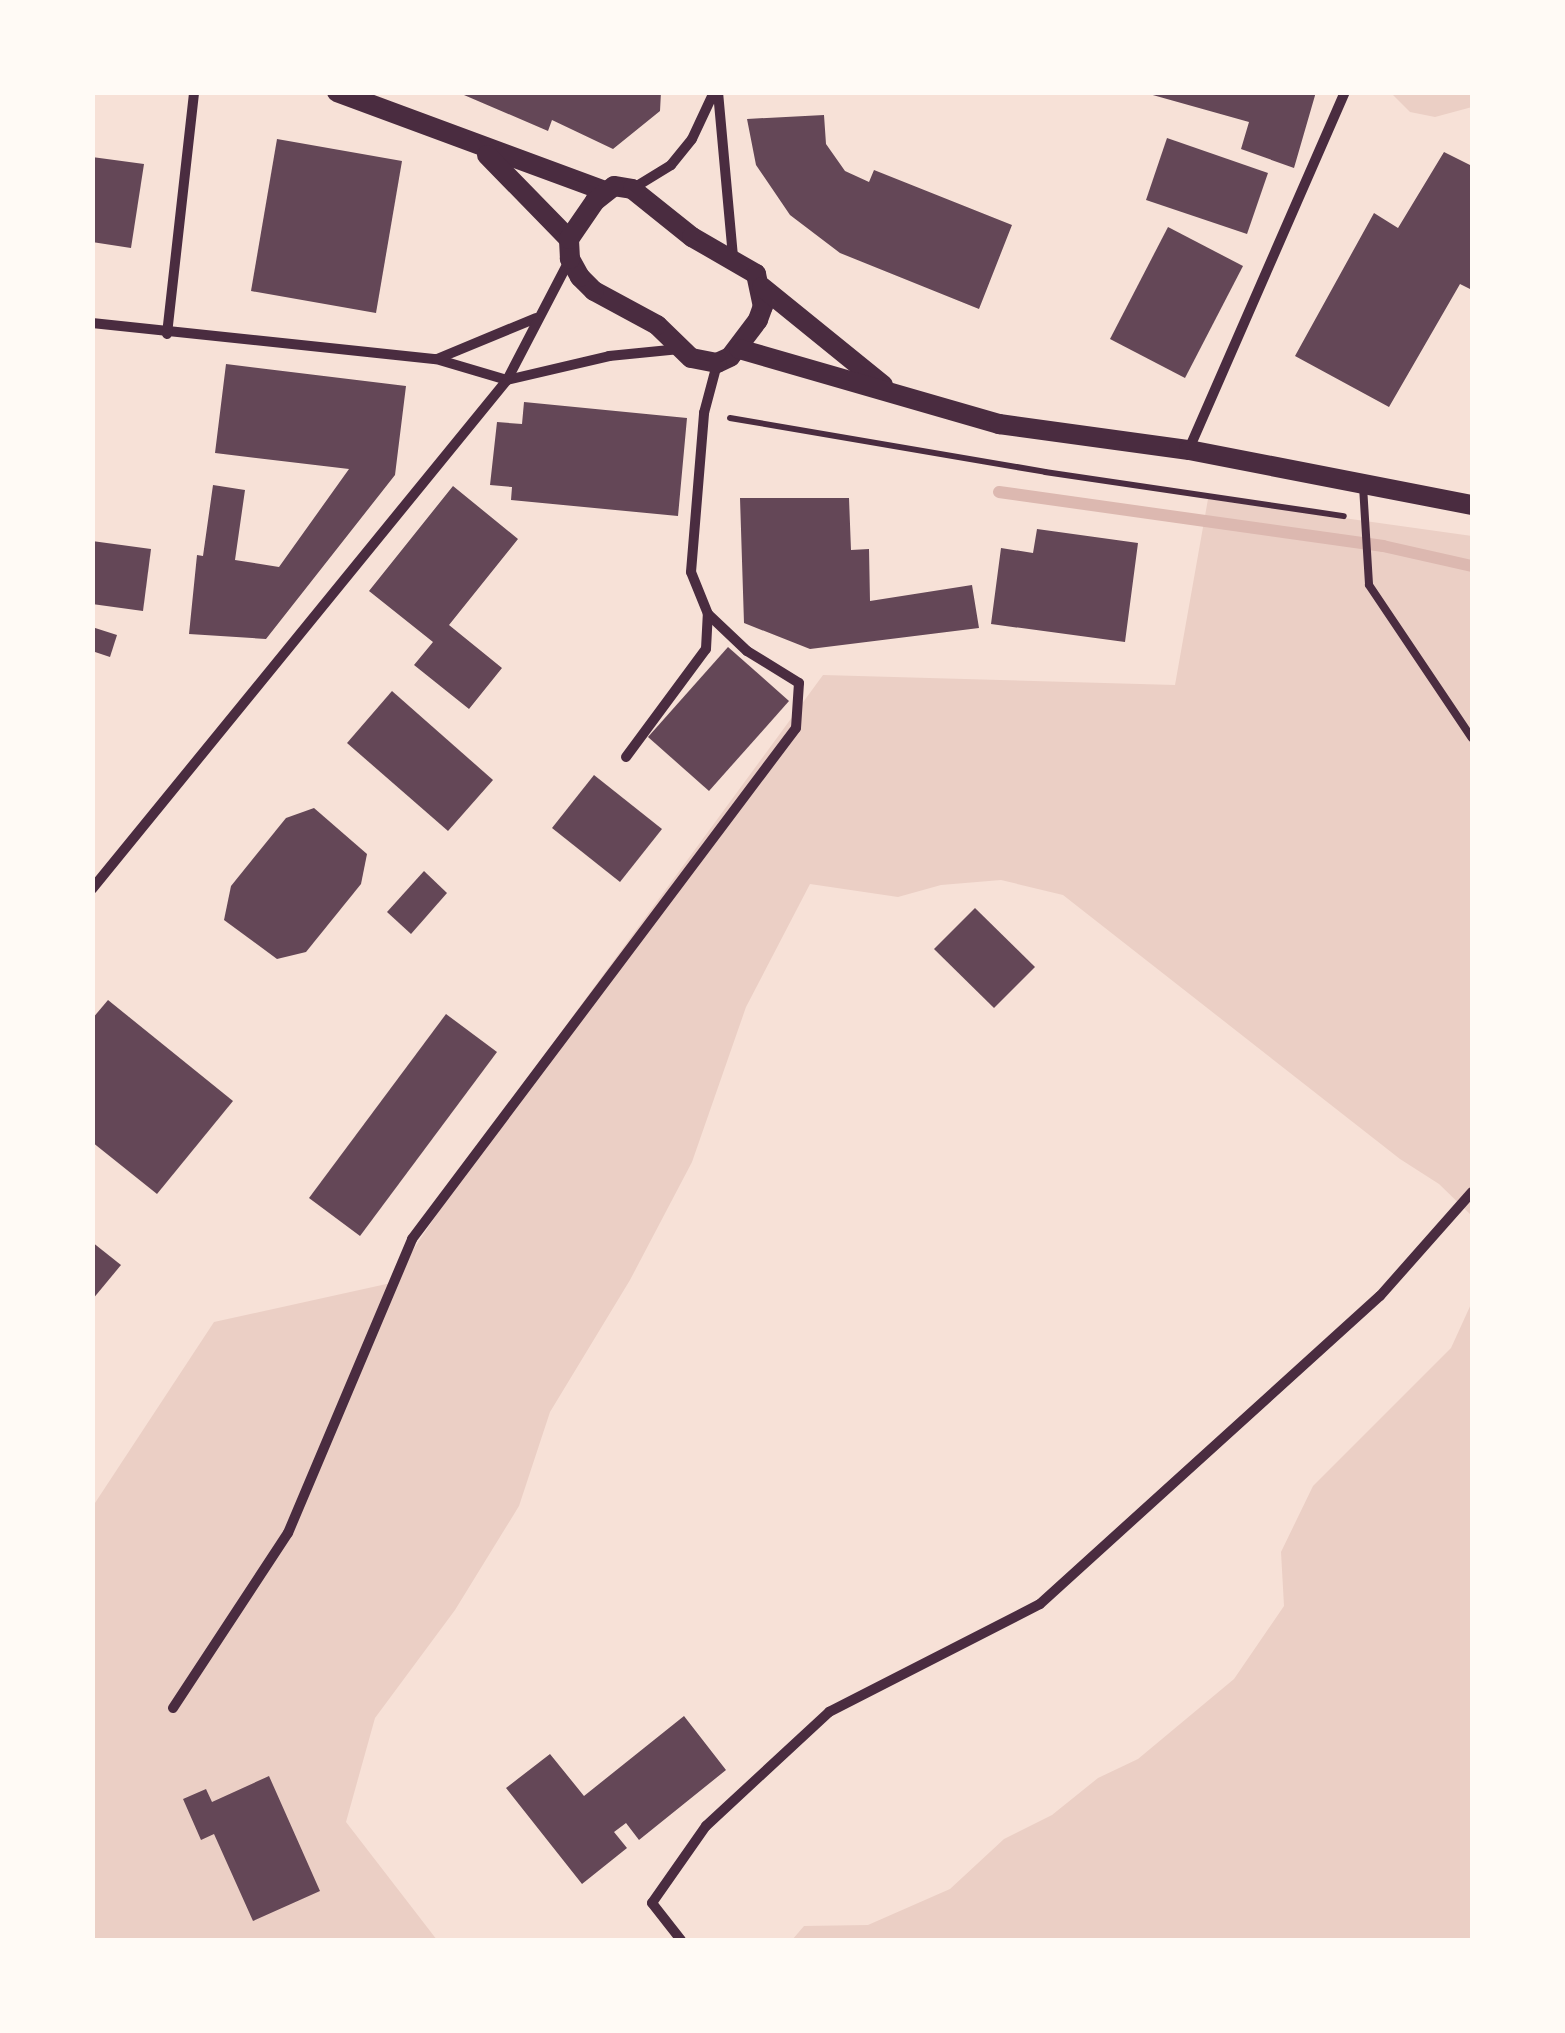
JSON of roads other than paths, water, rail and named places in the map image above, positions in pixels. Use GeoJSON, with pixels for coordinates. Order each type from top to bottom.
{"type":"FeatureCollection","features":[{"type":"Feature","properties":{"kind":"main road"},"geometry":{"type":"LineString","coordinates":[[337,92],[605,191]]}},
{"type":"Feature","properties":{"kind":"main road"},"geometry":{"type":"LineString","coordinates":[[478,147],[570,249],[594,290],[656,325],[700,362],[717,363],[740,349],[758,320],[762,287]]}},
{"type":"Feature","properties":{"kind":"main road"},"geometry":{"type":"LineString","coordinates":[[570,249],[605,191],[614,186],[632,189],[692,238],[732,257],[756,274],[762,287],[892,393]]}},
{"type":"Feature","properties":{"kind":"main road"},"geometry":{"type":"LineString","coordinates":[[740,349],[998,424],[1188,450],[1472,506]]}},
{"type":"Feature","properties":{"kind":"street"},"geometry":{"type":"LineString","coordinates":[[167,334],[194,92]]}},
{"type":"Feature","properties":{"kind":"street"},"geometry":{"type":"LineString","coordinates":[[632,189],[671,165],[692,139],[716,92]]}},
{"type":"Feature","properties":{"kind":"street"},"geometry":{"type":"LineString","coordinates":[[716,92],[732,257]]}},
{"type":"Feature","properties":{"kind":"street"},"geometry":{"type":"LineString","coordinates":[[1188,450],[1345,92]]}},
{"type":"Feature","properties":{"kind":"street"},"geometry":{"type":"LineString","coordinates":[[92,889],[507,380],[536,318],[551,299],[570,249]]}},
{"type":"Feature","properties":{"kind":"street"},"geometry":{"type":"LineString","coordinates":[[436,360],[536,318]]}},
{"type":"Feature","properties":{"kind":"street"},"geometry":{"type":"LineString","coordinates":[[92,323],[436,360],[507,380],[609,356],[681,349]]}},
{"type":"Feature","properties":{"kind":"street"},"geometry":{"type":"LineString","coordinates":[[173,1708],[288,1533],[412,1239],[796,728],[800,683],[747,651],[708,614],[691,572],[704,413],[717,363]]}},
{"type":"Feature","properties":{"kind":"street"},"geometry":{"type":"LineString","coordinates":[[626,757],[706,649],[708,614]]}},
{"type":"Feature","properties":{"kind":"street"},"geometry":{"type":"LineString","coordinates":[[681,1940],[652,1903],[706,1826],[829,1712],[1040,1604],[1380,1296],[1472,1192]]}},
{"type":"Feature","properties":{"kind":"lane"},"geometry":{"type":"LineString","coordinates":[[1364,486],[1369,585],[1472,738]]}},
{"type":"Feature","properties":{"kind":"waterway"},"geometry":{"type":"LineString","coordinates":[[999,492],[1383,546],[1472,566]]}}]}
